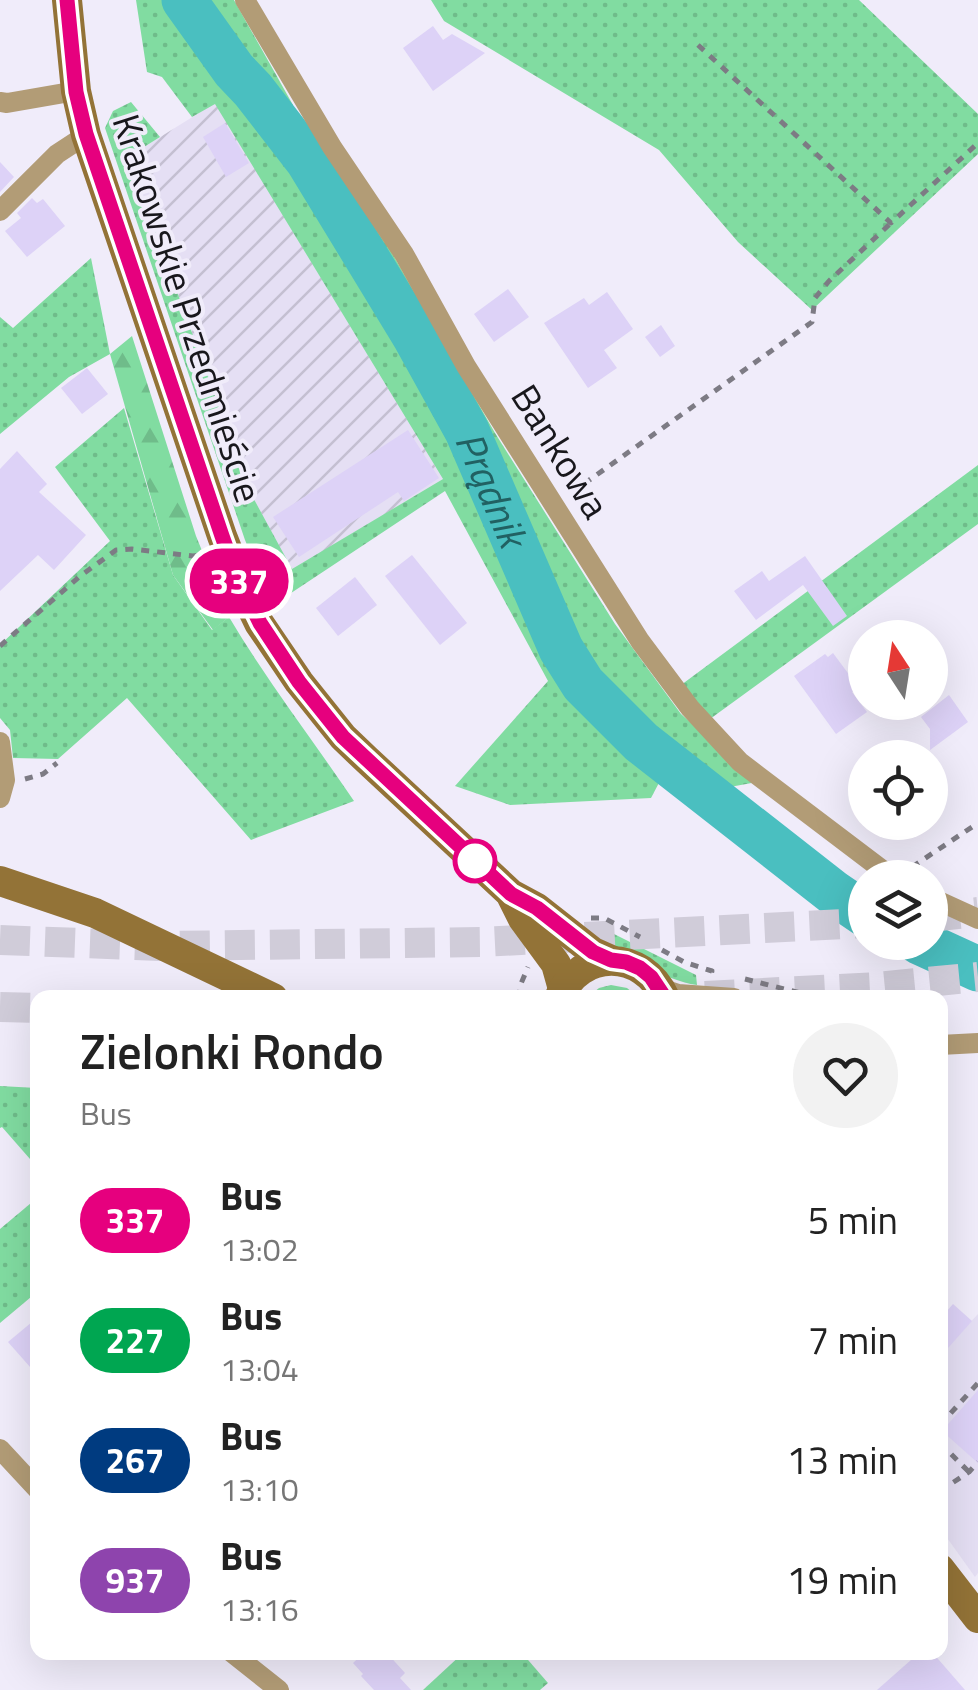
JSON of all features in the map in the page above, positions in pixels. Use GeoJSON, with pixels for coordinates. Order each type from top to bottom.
{"type":"FeatureCollection","features":[{"type":"Feature","properties":{"kind":"main road","name":"Krakowskie Przedmieście"},"geometry":{"type":"LineString","coordinates":[[66,0],[76,92],[86,134],[227,550],[260,623],[343,737],[511,894],[537,908],[593,952],[640,968],[660,990]]}},
{"type":"Feature","properties":{"kind":"main road"},"geometry":{"type":"LineString","coordinates":[[0,882],[96,913],[255,990]]}},
{"type":"Feature","properties":{"kind":"main road","name":"Krakowskie Przedmieście"},"geometry":{"type":"LineString","coordinates":[[511,894],[523,919],[556,964],[560,990]]}},
{"type":"Feature","properties":{"kind":"main road"},"geometry":{"type":"LineString","coordinates":[[563,990],[578,972],[611,960]]}},
{"type":"Feature","properties":{"kind":"main road"},"geometry":{"type":"LineString","coordinates":[[948,1579],[978,1618]]}},
{"type":"Feature","properties":{"kind":"street","name":"Bankowa"},"geometry":{"type":"LineString","coordinates":[[244,0],[341,160],[404,254],[466,366],[640,641],[690,708],[740,762],[871,860]]}},
{"type":"Feature","properties":{"kind":"street"},"geometry":{"type":"LineString","coordinates":[[0,102],[76,92]]}},
{"type":"Feature","properties":{"kind":"street"},"geometry":{"type":"LineString","coordinates":[[0,211],[57,154],[86,134]]}},
{"type":"Feature","properties":{"kind":"street"},"geometry":{"type":"LineString","coordinates":[[0,742],[5,766],[2,789]]}},
{"type":"Feature","properties":{"kind":"street"},"geometry":{"type":"LineString","coordinates":[[948,905],[978,918]]}},
{"type":"Feature","properties":{"kind":"street"},"geometry":{"type":"LineString","coordinates":[[948,1045],[978,1043]]}},
{"type":"Feature","properties":{"kind":"street"},"geometry":{"type":"LineString","coordinates":[[0,1449],[30,1481]]}},
{"type":"Feature","properties":{"kind":"street"},"geometry":{"type":"LineString","coordinates":[[241,1660],[279,1690]]}},
{"type":"Feature","properties":{"kind":"path"},"geometry":{"type":"LineString","coordinates":[[698,45],[891,222]]}},
{"type":"Feature","properties":{"kind":"path"},"geometry":{"type":"LineString","coordinates":[[554,505],[812,322],[816,298],[829,281],[978,143]]}},
{"type":"Feature","properties":{"kind":"path"},"geometry":{"type":"LineString","coordinates":[[0,646],[116,550],[193,556],[227,550]]}},
{"type":"Feature","properties":{"kind":"path"},"geometry":{"type":"LineString","coordinates":[[2,789],[43,774],[57,763]]}},
{"type":"Feature","properties":{"kind":"path"},"geometry":{"type":"LineString","coordinates":[[922,860],[978,822]]}},
{"type":"Feature","properties":{"kind":"path"},"geometry":{"type":"LineString","coordinates":[[520,990],[522,978],[534,960]]}},
{"type":"Feature","properties":{"kind":"path"},"geometry":{"type":"LineString","coordinates":[[948,1416],[978,1383]]}},
{"type":"Feature","properties":{"kind":"path"},"geometry":{"type":"LineString","coordinates":[[948,1451],[969,1472]]}},
{"type":"Feature","properties":{"kind":"path"},"geometry":{"type":"LineString","coordinates":[[948,1486],[978,1462]]}},
{"type":"Feature","properties":{"kind":"shaded area"},"geometry":{"type":"Polygon","coordinates":[[[215,103],[443,479],[292,570],[250,492],[128,157],[215,103]]]}},
{"type":"Feature","properties":{"kind":"shaded area"},"geometry":{"type":"Polygon","coordinates":[[[978,1314],[975,1577],[948,1539],[948,1346],[978,1314]]]}},
{"type":"Feature","properties":{"kind":"green space"},"geometry":{"type":"Polygon","coordinates":[[[136,0],[179,0],[367,282],[429,397],[550,661],[573,695],[661,779],[651,798],[510,805],[455,786],[548,681],[445,491],[276,603],[245,540],[105,128],[113,111],[131,102],[160,137],[128,157],[250,492],[292,569],[443,479],[215,104],[192,117],[162,77],[147,72],[136,0]]]}},
{"type":"Feature","properties":{"kind":"green space"},"geometry":{"type":"Polygon","coordinates":[[[199,0],[234,0],[293,105],[286,113],[212,24],[199,0]]]}},
{"type":"Feature","properties":{"kind":"green space"},"geometry":{"type":"Polygon","coordinates":[[[431,0],[859,0],[978,114],[978,154],[812,310],[738,242],[659,150],[444,21],[431,0]]]}},
{"type":"Feature","properties":{"kind":"green space"},"geometry":{"type":"Polygon","coordinates":[[[376,225],[495,433],[615,624],[681,714],[757,782],[719,789],[621,710],[579,660],[452,381],[366,230],[376,225]]]}},
{"type":"Feature","properties":{"kind":"green space"},"geometry":{"type":"Polygon","coordinates":[[[91,258],[110,354],[69,377],[0,434],[0,317],[13,328],[91,258]]]}},
{"type":"Feature","properties":{"kind":"green space"},"geometry":{"type":"Polygon","coordinates":[[[132,336],[196,536],[229,617],[213,630],[173,575],[110,354],[132,336]]]}},
{"type":"Feature","properties":{"kind":"green space"},"geometry":{"type":"Polygon","coordinates":[[[124,408],[173,575],[212,630],[229,617],[354,801],[251,840],[127,698],[58,759],[13,758],[10,730],[0,718],[0,645],[110,541],[55,467],[124,408]]]}},
{"type":"Feature","properties":{"kind":"green space"},"geometry":{"type":"Polygon","coordinates":[[[978,465],[978,524],[710,719],[681,685],[978,465]]]}},
{"type":"Feature","properties":{"kind":"green space"},"geometry":{"type":"Polygon","coordinates":[[[600,927],[696,975],[697,985],[655,971],[586,931],[600,927]]]}},
{"type":"Feature","properties":{"kind":"green space"},"geometry":{"type":"Polygon","coordinates":[[[611,985],[629,990],[597,990],[611,985]]]}},
{"type":"Feature","properties":{"kind":"green space"},"geometry":{"type":"Polygon","coordinates":[[[0,1086],[30,1088],[30,1159],[0,1128],[0,1086]]]}},
{"type":"Feature","properties":{"kind":"green space"},"geometry":{"type":"Polygon","coordinates":[[[30,1204],[30,1298],[0,1323],[0,1229],[30,1204]]]}},
{"type":"Feature","properties":{"kind":"green space"},"geometry":{"type":"Polygon","coordinates":[[[455,1660],[528,1660],[548,1683],[540,1690],[423,1690],[455,1660]]]}},
{"type":"Feature","properties":{"kind":"building"},"geometry":{"type":"Polygon","coordinates":[[[433,26],[443,40],[452,34],[485,53],[433,91],[403,48],[433,26]]]}},
{"type":"Feature","properties":{"kind":"building"},"geometry":{"type":"Polygon","coordinates":[[[225,123],[249,163],[226,177],[203,137],[225,123]]]}},
{"type":"Feature","properties":{"kind":"building"},"geometry":{"type":"Polygon","coordinates":[[[0,162],[14,177],[0,192],[0,162]]]}},
{"type":"Feature","properties":{"kind":"building"},"geometry":{"type":"Polygon","coordinates":[[[32,198],[37,203],[43,199],[65,226],[27,257],[5,231],[21,218],[17,213],[32,198]]]}},
{"type":"Feature","properties":{"kind":"building"},"geometry":{"type":"Polygon","coordinates":[[[508,289],[529,317],[494,342],[474,314],[508,289]]]}},
{"type":"Feature","properties":{"kind":"building"},"geometry":{"type":"Polygon","coordinates":[[[607,292],[633,329],[604,350],[617,368],[588,388],[544,323],[584,298],[589,305],[607,292]]]}},
{"type":"Feature","properties":{"kind":"building"},"geometry":{"type":"Polygon","coordinates":[[[661,325],[675,346],[660,357],[645,337],[661,325]]]}},
{"type":"Feature","properties":{"kind":"building"},"geometry":{"type":"Polygon","coordinates":[[[87,368],[108,394],[82,414],[61,388],[87,368]]]}},
{"type":"Feature","properties":{"kind":"building"},"geometry":{"type":"Polygon","coordinates":[[[408,430],[439,478],[404,501],[398,492],[299,557],[273,517],[408,430]]]}},
{"type":"Feature","properties":{"kind":"building"},"geometry":{"type":"Polygon","coordinates":[[[17,451],[47,484],[39,492],[86,535],[54,570],[38,555],[0,591],[0,469],[17,451]]]}},
{"type":"Feature","properties":{"kind":"building"},"geometry":{"type":"Polygon","coordinates":[[[412,555],[467,623],[440,645],[385,576],[412,555]]]}},
{"type":"Feature","properties":{"kind":"building"},"geometry":{"type":"Polygon","coordinates":[[[805,556],[847,616],[833,626],[803,585],[756,620],[734,591],[762,571],[769,581],[805,556]]]}},
{"type":"Feature","properties":{"kind":"building"},"geometry":{"type":"Polygon","coordinates":[[[355,577],[377,605],[338,636],[316,608],[355,577]]]}},
{"type":"Feature","properties":{"kind":"building"},"geometry":{"type":"Polygon","coordinates":[[[833,653],[848,673],[848,720],[856,720],[836,734],[794,676],[825,654],[828,657],[833,653]]]}},
{"type":"Feature","properties":{"kind":"building"},"geometry":{"type":"Polygon","coordinates":[[[948,696],[968,722],[944,740],[930,740],[930,729],[923,720],[948,720],[948,696]]]}},
{"type":"Feature","properties":{"kind":"building"},"geometry":{"type":"Polygon","coordinates":[[[953,1304],[972,1321],[948,1348],[948,1310],[953,1304]]]}},
{"type":"Feature","properties":{"kind":"building"},"geometry":{"type":"Polygon","coordinates":[[[30,1324],[30,1367],[8,1342],[30,1324]]]}},
{"type":"Feature","properties":{"kind":"building"},"geometry":{"type":"Polygon","coordinates":[[[978,1390],[978,1463],[948,1436],[948,1424],[978,1390]]]}},
{"type":"Feature","properties":{"kind":"building"},"geometry":{"type":"Polygon","coordinates":[[[393,1660],[405,1673],[400,1678],[411,1690],[374,1690],[353,1663],[393,1660]]]}},
{"type":"Feature","properties":{"kind":"building"},"geometry":{"type":"Polygon","coordinates":[[[911,1660],[939,1660],[965,1690],[877,1690],[911,1660]]]}},
{"type":"Feature","properties":{"kind":"waterway","name":"Prądnik"},"geometry":{"type":"LineString","coordinates":[[184,0],[234,70],[308,161],[415,337],[467,431],[561,649],[583,684],[641,742],[848,902]]}},
{"type":"Feature","properties":{"kind":"waterway","name":"Prądnik"},"geometry":{"type":"LineString","coordinates":[[948,955],[978,969]]}},
{"type":"Feature","properties":{"kind":"tunnel"},"geometry":{"type":"LineString","coordinates":[[948,915],[978,912]]}},
{"type":"Feature","properties":{"kind":"tunnel"},"geometry":{"type":"LineString","coordinates":[[0,940],[160,946],[481,942],[848,924]]}},
{"type":"Feature","properties":{"kind":"tunnel"},"geometry":{"type":"LineString","coordinates":[[820,990],[978,977]]}},
{"type":"Feature","properties":{"kind":"tunnel"},"geometry":{"type":"LineString","coordinates":[[0,1007],[30,1008]]}},
{"type":"Feature","properties":{"kind":"bus line","name":"337"},"geometry":{"type":"LineString","coordinates":[[67,0],[76,92],[86,134],[222,536],[260,623],[299,682],[343,737],[486,872],[593,952],[640,968],[661,990]]}}]}
